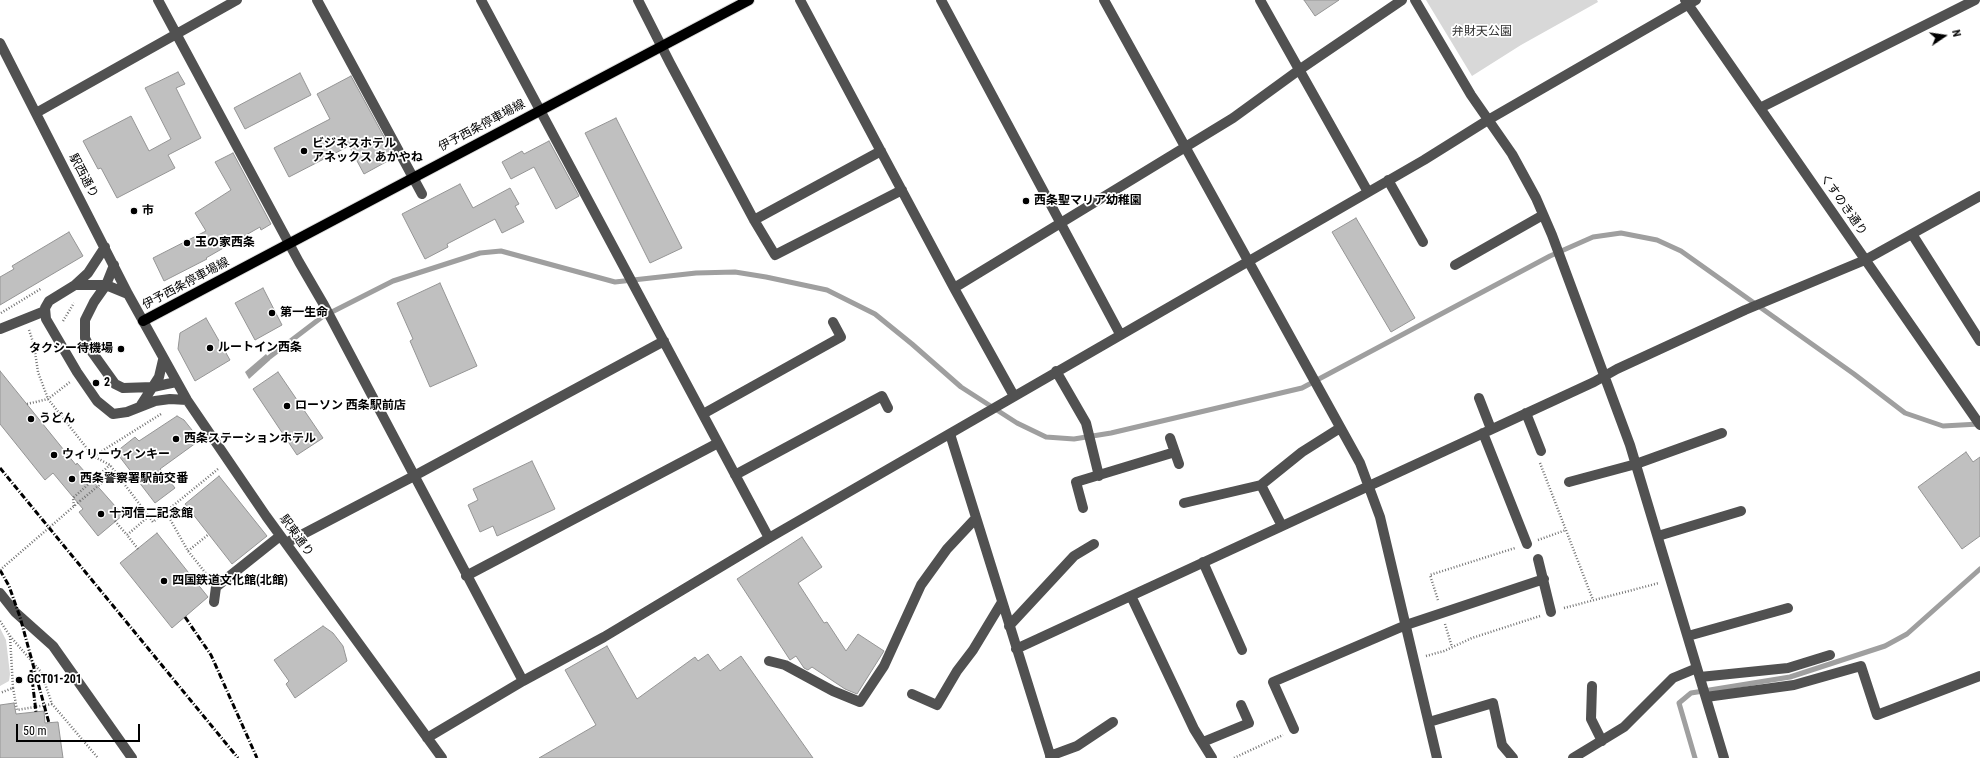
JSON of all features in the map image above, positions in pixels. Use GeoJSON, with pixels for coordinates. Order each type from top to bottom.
{"type":"FeatureCollection","features":[{"type":"Feature","properties":{"kind":"main road","name":"伊予西条停車場線"},"geometry":{"type":"LineString","coordinates":[[143,321],[749,0]]}},
{"type":"Feature","properties":{"kind":"street"},"geometry":{"type":"LineString","coordinates":[[158,0],[324,305],[466,576],[523,681]]}},
{"type":"Feature","properties":{"kind":"street"},"geometry":{"type":"LineString","coordinates":[[36,113],[237,0]]}},
{"type":"Feature","properties":{"kind":"street"},"geometry":{"type":"LineString","coordinates":[[317,0],[422,194]]}},
{"type":"Feature","properties":{"kind":"street"},"geometry":{"type":"LineString","coordinates":[[481,0],[769,538]]}},
{"type":"Feature","properties":{"kind":"street"},"geometry":{"type":"LineString","coordinates":[[638,0],[754,220],[775,255],[902,190]]}},
{"type":"Feature","properties":{"kind":"street"},"geometry":{"type":"LineString","coordinates":[[800,0],[954,288],[1014,396]]}},
{"type":"Feature","properties":{"kind":"street"},"geometry":{"type":"LineString","coordinates":[[941,0],[1120,334]]}},
{"type":"Feature","properties":{"kind":"street"},"geometry":{"type":"LineString","coordinates":[[1104,0],[1360,463],[1380,517],[1437,758]]}},
{"type":"Feature","properties":{"kind":"street"},"geometry":{"type":"LineString","coordinates":[[1260,0],[1368,192]]}},
{"type":"Feature","properties":{"kind":"street"},"geometry":{"type":"LineString","coordinates":[[954,288],[1233,118],[1299,70],[1402,0]]}},
{"type":"Feature","properties":{"kind":"street"},"geometry":{"type":"LineString","coordinates":[[1416,0],[1471,96],[1512,154],[1543,215],[1554,242],[1605,376],[1636,464],[1724,758]]}},
{"type":"Feature","properties":{"kind":"street"},"geometry":{"type":"LineString","coordinates":[[1760,108],[1975,0]]}},
{"type":"Feature","properties":{"kind":"street"},"geometry":{"type":"LineString","coordinates":[[427,738],[523,681],[604,637],[769,538],[1056,371],[1368,192],[1690,2]]}},
{"type":"Feature","properties":{"kind":"street","name":"くすのき通り"},"geometry":{"type":"LineString","coordinates":[[1690,2],[1760,108],[1980,425]]}},
{"type":"Feature","properties":{"kind":"street","name":"駅西通り"},"geometry":{"type":"LineString","coordinates":[[0,42],[143,321]]}},
{"type":"Feature","properties":{"kind":"street"},"geometry":{"type":"LineString","coordinates":[[754,220],[881,151]]}},
{"type":"Feature","properties":{"kind":"street"},"geometry":{"type":"LineString","coordinates":[[1388,180],[1423,242]]}},
{"type":"Feature","properties":{"kind":"street"},"geometry":{"type":"LineString","coordinates":[[1016,649],[1745,310],[1865,260],[1980,196]]}},
{"type":"Feature","properties":{"kind":"street"},"geometry":{"type":"LineString","coordinates":[[1455,265],[1543,215]]}},
{"type":"Feature","properties":{"kind":"street"},"geometry":{"type":"LineString","coordinates":[[1912,234],[1980,341]]}},
{"type":"Feature","properties":{"kind":"street"},"geometry":{"type":"LineString","coordinates":[[105,247],[92,268],[75,285],[49,301],[45,308],[46,318],[68,358],[98,401],[113,414],[127,412],[141,405],[155,401],[170,399],[187,400]]}},
{"type":"Feature","properties":{"kind":"street"},"geometry":{"type":"LineString","coordinates":[[114,265],[106,285],[88,312],[84,328],[85,338],[96,359],[115,384],[123,388],[153,387],[176,382]]}},
{"type":"Feature","properties":{"kind":"street"},"geometry":{"type":"LineString","coordinates":[[75,285],[106,285],[128,294]]}},
{"type":"Feature","properties":{"kind":"street"},"geometry":{"type":"LineString","coordinates":[[0,329],[45,311]]}},
{"type":"Feature","properties":{"kind":"street","name":"駅東通り"},"geometry":{"type":"LineString","coordinates":[[143,321],[163,360],[187,400],[283,540],[442,758]]}},
{"type":"Feature","properties":{"kind":"street"},"geometry":{"type":"LineString","coordinates":[[703,414],[841,337],[833,322]]}},
{"type":"Feature","properties":{"kind":"street"},"geometry":{"type":"LineString","coordinates":[[214,602],[216,587],[283,540],[414,476],[664,341]]}},
{"type":"Feature","properties":{"kind":"street"},"geometry":{"type":"LineString","coordinates":[[141,405],[159,378],[163,360]]}},
{"type":"Feature","properties":{"kind":"street"},"geometry":{"type":"LineString","coordinates":[[1056,371],[1086,423],[1099,476]]}},
{"type":"Feature","properties":{"kind":"street"},"geometry":{"type":"LineString","coordinates":[[735,475],[882,396],[888,408]]}},
{"type":"Feature","properties":{"kind":"street"},"geometry":{"type":"LineString","coordinates":[[1479,398],[1487,431],[1528,544]]}},
{"type":"Feature","properties":{"kind":"street"},"geometry":{"type":"LineString","coordinates":[[1526,413],[1541,450]]}},
{"type":"Feature","properties":{"kind":"street"},"geometry":{"type":"LineString","coordinates":[[1184,503],[1261,485],[1302,452],[1340,428]]}},
{"type":"Feature","properties":{"kind":"street"},"geometry":{"type":"LineString","coordinates":[[1569,482],[1636,464],[1722,433]]}},
{"type":"Feature","properties":{"kind":"street"},"geometry":{"type":"LineString","coordinates":[[950,434],[1050,757],[1077,746],[1113,722]]}},
{"type":"Feature","properties":{"kind":"street"},"geometry":{"type":"LineString","coordinates":[[1170,438],[1179,464]]}},
{"type":"Feature","properties":{"kind":"street"},"geometry":{"type":"LineString","coordinates":[[466,576],[718,443]]}},
{"type":"Feature","properties":{"kind":"street"},"geometry":{"type":"LineString","coordinates":[[1082,508],[1076,482],[1175,452]]}},
{"type":"Feature","properties":{"kind":"street"},"geometry":{"type":"LineString","coordinates":[[1261,485],[1282,526]]}},
{"type":"Feature","properties":{"kind":"street"},"geometry":{"type":"LineString","coordinates":[[1658,536],[1741,511]]}},
{"type":"Feature","properties":{"kind":"street"},"geometry":{"type":"LineString","coordinates":[[769,661],[785,665],[833,691],[860,702],[884,666],[921,585],[947,549],[976,518]]}},
{"type":"Feature","properties":{"kind":"street"},"geometry":{"type":"LineString","coordinates":[[1009,626],[1074,556],[1094,544]]}},
{"type":"Feature","properties":{"kind":"street"},"geometry":{"type":"LineString","coordinates":[[1538,559],[1551,612]]}},
{"type":"Feature","properties":{"kind":"street"},"geometry":{"type":"LineString","coordinates":[[1203,562],[1242,650]]}},
{"type":"Feature","properties":{"kind":"street"},"geometry":{"type":"LineString","coordinates":[[1294,729],[1273,682],[1406,625],[1544,579]]}},
{"type":"Feature","properties":{"kind":"street"},"geometry":{"type":"LineString","coordinates":[[0,592],[15,612],[53,646],[132,758]]}},
{"type":"Feature","properties":{"kind":"street"},"geometry":{"type":"LineString","coordinates":[[1131,596],[1194,729],[1212,758]]}},
{"type":"Feature","properties":{"kind":"street"},"geometry":{"type":"LineString","coordinates":[[912,694],[937,705],[957,671],[973,650],[1002,602]]}},
{"type":"Feature","properties":{"kind":"street"},"geometry":{"type":"LineString","coordinates":[[1688,636],[1788,608]]}},
{"type":"Feature","properties":{"kind":"street"},"geometry":{"type":"LineString","coordinates":[[1574,758],[1624,727],[1673,678],[1788,668],[1830,655]]}},
{"type":"Feature","properties":{"kind":"street"},"geometry":{"type":"LineString","coordinates":[[1706,696],[1794,685],[1861,666],[1877,715],[1980,676]]}},
{"type":"Feature","properties":{"kind":"street"},"geometry":{"type":"LineString","coordinates":[[1592,686],[1591,719],[1602,741]]}},
{"type":"Feature","properties":{"kind":"street"},"geometry":{"type":"LineString","coordinates":[[1429,722],[1493,703],[1502,745],[1513,758]]}},
{"type":"Feature","properties":{"kind":"street"},"geometry":{"type":"LineString","coordinates":[[1203,742],[1248,723],[1241,705]]}},
{"type":"Feature","properties":{"kind":"path"},"geometry":{"type":"LineString","coordinates":[[0,313],[43,288]]}},
{"type":"Feature","properties":{"kind":"path"},"geometry":{"type":"LineString","coordinates":[[28,328],[34,345],[38,372],[48,399],[93,456],[110,465],[153,522],[222,466]]}},
{"type":"Feature","properties":{"kind":"path"},"geometry":{"type":"LineString","coordinates":[[27,404],[48,399],[70,381]]}},
{"type":"Feature","properties":{"kind":"path"},"geometry":{"type":"LineString","coordinates":[[93,456],[167,410]]}},
{"type":"Feature","properties":{"kind":"path"},"geometry":{"type":"LineString","coordinates":[[1541,450],[1540,461],[1594,600]]}},
{"type":"Feature","properties":{"kind":"path"},"geometry":{"type":"LineString","coordinates":[[74,506],[73,498],[110,465]]}},
{"type":"Feature","properties":{"kind":"path"},"geometry":{"type":"LineString","coordinates":[[0,570],[115,472]]}},
{"type":"Feature","properties":{"kind":"path"},"geometry":{"type":"LineString","coordinates":[[166,512],[188,551],[216,587]]}},
{"type":"Feature","properties":{"kind":"path"},"geometry":{"type":"LineString","coordinates":[[127,535],[149,516]]}},
{"type":"Feature","properties":{"kind":"path"},"geometry":{"type":"LineString","coordinates":[[115,521],[138,549]]}},
{"type":"Feature","properties":{"kind":"path"},"geometry":{"type":"LineString","coordinates":[[1452,647],[1430,575],[1528,544],[1566,530]]}},
{"type":"Feature","properties":{"kind":"path"},"geometry":{"type":"LineString","coordinates":[[188,551],[209,534]]}},
{"type":"Feature","properties":{"kind":"path"},"geometry":{"type":"LineString","coordinates":[[0,621],[10,636],[41,672],[52,704],[98,758]]}},
{"type":"Feature","properties":{"kind":"path"},"geometry":{"type":"LineString","coordinates":[[10,636],[13,688],[17,710],[52,704]]}},
{"type":"Feature","properties":{"kind":"path"},"geometry":{"type":"LineString","coordinates":[[0,693],[13,688]]}},
{"type":"Feature","properties":{"kind":"path"},"geometry":{"type":"LineString","coordinates":[[1234,758],[1294,729]]}},
{"type":"Feature","properties":{"kind":"green space","name":"弁財天公園"},"geometry":{"type":"Polygon","coordinates":[[[1426,0],[1597,0],[1598,2],[1521,45],[1472,76],[1426,0]]]}},
{"type":"Feature","properties":{"kind":"green space"},"geometry":{"type":"Polygon","coordinates":[[[0,628],[6,640],[10,674],[9,681],[0,686],[0,628]]]}},
{"type":"Feature","properties":{"kind":"shaded area"},"geometry":{"type":"Polygon","coordinates":[[[266,354],[270,360],[249,379],[245,372],[266,354]]]}},
{"type":"Feature","properties":{"kind":"building"},"geometry":{"type":"Polygon","coordinates":[[[1304,0],[1339,0],[1315,16],[1304,0]]]}},
{"type":"Feature","properties":{"kind":"building"},"geometry":{"type":"Polygon","coordinates":[[[178,72],[185,84],[176,88],[201,138],[168,155],[175,168],[117,198],[101,168],[98,169],[83,141],[131,116],[149,151],[171,139],[145,88],[178,72]]]}},
{"type":"Feature","properties":{"kind":"building"},"geometry":{"type":"Polygon","coordinates":[[[300,73],[311,95],[245,129],[234,108],[300,73]]]}},
{"type":"Feature","properties":{"kind":"building"},"geometry":{"type":"Polygon","coordinates":[[[351,76],[395,157],[364,174],[349,146],[289,177],[274,148],[330,119],[317,94],[351,76]]]}},
{"type":"Feature","properties":{"kind":"building"},"geometry":{"type":"Polygon","coordinates":[[[616,118],[682,248],[650,263],[585,133],[616,118]]]}},
{"type":"Feature","properties":{"kind":"building"},"geometry":{"type":"Polygon","coordinates":[[[549,141],[579,196],[556,209],[534,167],[511,179],[502,162],[522,151],[524,154],[549,141]]]}},
{"type":"Feature","properties":{"kind":"building"},"geometry":{"type":"Polygon","coordinates":[[[233,153],[271,224],[261,230],[260,227],[206,258],[207,259],[164,281],[153,258],[206,231],[195,213],[231,190],[215,162],[233,153]]]}},
{"type":"Feature","properties":{"kind":"building"},"geometry":{"type":"Polygon","coordinates":[[[460,184],[473,208],[510,188],[519,204],[515,206],[524,222],[502,233],[495,219],[447,244],[448,247],[425,259],[402,214],[460,184]]]}},
{"type":"Feature","properties":{"kind":"building"},"geometry":{"type":"Polygon","coordinates":[[[1356,218],[1415,318],[1391,332],[1332,232],[1356,218]]]}},
{"type":"Feature","properties":{"kind":"building"},"geometry":{"type":"Polygon","coordinates":[[[69,232],[83,256],[0,305],[0,277],[14,269],[12,266],[69,232]]]}},
{"type":"Feature","properties":{"kind":"building"},"geometry":{"type":"Polygon","coordinates":[[[440,283],[477,366],[430,387],[410,341],[413,339],[397,303],[440,283]]]}},
{"type":"Feature","properties":{"kind":"building"},"geometry":{"type":"Polygon","coordinates":[[[263,288],[282,325],[255,340],[235,303],[263,288]]]}},
{"type":"Feature","properties":{"kind":"building"},"geometry":{"type":"Polygon","coordinates":[[[206,318],[230,360],[195,381],[178,349],[180,333],[206,318]]]}},
{"type":"Feature","properties":{"kind":"building"},"geometry":{"type":"Polygon","coordinates":[[[0,371],[76,465],[77,463],[123,515],[98,536],[79,512],[83,509],[53,473],[45,480],[0,424],[0,371]]]}},
{"type":"Feature","properties":{"kind":"building"},"geometry":{"type":"Polygon","coordinates":[[[278,372],[323,438],[297,455],[253,389],[278,372]]]}},
{"type":"Feature","properties":{"kind":"building"},"geometry":{"type":"Polygon","coordinates":[[[177,416],[184,420],[200,440],[160,469],[175,488],[155,503],[116,452],[135,437],[139,441],[177,416]]]}},
{"type":"Feature","properties":{"kind":"building"},"geometry":{"type":"Polygon","coordinates":[[[1966,452],[1973,462],[1980,457],[1980,536],[1962,549],[1918,487],[1966,452]]]}},
{"type":"Feature","properties":{"kind":"building"},"geometry":{"type":"Polygon","coordinates":[[[532,461],[555,509],[497,536],[493,526],[480,532],[468,505],[478,500],[473,489],[532,461]]]}},
{"type":"Feature","properties":{"kind":"building"},"geometry":{"type":"Polygon","coordinates":[[[219,476],[267,536],[232,564],[185,504],[219,476]]]}},
{"type":"Feature","properties":{"kind":"building","name":"四国鉄道文化館(北館)"},"geometry":{"type":"Polygon","coordinates":[[[157,533],[208,597],[172,628],[120,563],[157,533]]]}},
{"type":"Feature","properties":{"kind":"building"},"geometry":{"type":"Polygon","coordinates":[[[802,537],[822,567],[798,583],[824,623],[827,622],[846,651],[858,634],[884,651],[857,694],[845,689],[812,667],[808,670],[804,668],[796,656],[790,660],[737,579],[802,537]]]}},
{"type":"Feature","properties":{"kind":"building"},"geometry":{"type":"Polygon","coordinates":[[[323,626],[333,633],[343,646],[347,661],[295,698],[286,684],[289,681],[274,660],[323,626]]]}},
{"type":"Feature","properties":{"kind":"building"},"geometry":{"type":"Polygon","coordinates":[[[607,646],[637,699],[695,657],[698,661],[708,654],[720,671],[741,656],[813,758],[539,758],[596,725],[565,670],[607,646]]]}},
{"type":"Feature","properties":{"kind":"building"},"geometry":{"type":"Polygon","coordinates":[[[14,703],[16,714],[44,711],[45,723],[58,722],[63,758],[0,758],[0,705],[14,703]]]}},
{"type":"Feature","properties":{"kind":"waterway"},"geometry":{"type":"LineString","coordinates":[[263,362],[322,317],[393,281],[480,253],[501,251],[615,282],[696,273],[735,272],[827,290],[875,314],[961,387],[1017,423],[1046,437],[1074,439],[1111,433],[1302,388],[1550,256],[1593,237],[1621,233],[1657,240],[1681,251],[1854,374],[1905,413],[1943,426],[1979,424]]}},
{"type":"Feature","properties":{"kind":"waterway"},"geometry":{"type":"LineString","coordinates":[[1695,758],[1679,703],[1691,693],[1790,677],[1885,646],[1907,634],[1980,569]]}},
{"type":"Feature","properties":{"kind":"railway"},"geometry":{"type":"LineString","coordinates":[[0,468],[238,758]]}},
{"type":"Feature","properties":{"kind":"railway"},"geometry":{"type":"LineString","coordinates":[[0,570],[9,586],[20,617],[49,723]]}},
{"type":"Feature","properties":{"kind":"railway"},"geometry":{"type":"LineString","coordinates":[[185,617],[211,655],[257,758]]}},
{"type":"Feature","properties":{"kind":"railway"},"geometry":{"type":"LineString","coordinates":[[31,670],[36,712]]}},
{"type":"Feature","properties":{"kind":"place","name":"ビジネスホテル アネックス あかやね"},"geometry":{"type":"Point","coordinates":[304,151]}},
{"type":"Feature","properties":{"kind":"place","name":"西条聖マリア幼稚園"},"geometry":{"type":"Point","coordinates":[1026,201]}},
{"type":"Feature","properties":{"kind":"place","name":"市"},"geometry":{"type":"Point","coordinates":[134,211]}},
{"type":"Feature","properties":{"kind":"place","name":"玉の家西条"},"geometry":{"type":"Point","coordinates":[187,243]}},
{"type":"Feature","properties":{"kind":"place","name":"第一生命"},"geometry":{"type":"Point","coordinates":[272,313]}},
{"type":"Feature","properties":{"kind":"place","name":"ルートイン西条"},"geometry":{"type":"Point","coordinates":[210,348]}},
{"type":"Feature","properties":{"kind":"place","name":"タクシー待機場"},"geometry":{"type":"Point","coordinates":[121,349]}},
{"type":"Feature","properties":{"kind":"place","name":"2"},"geometry":{"type":"Point","coordinates":[96,383]}},
{"type":"Feature","properties":{"kind":"place","name":"ローソン 西条駅前店"},"geometry":{"type":"Point","coordinates":[287,406]}},
{"type":"Feature","properties":{"kind":"place","name":"うどん"},"geometry":{"type":"Point","coordinates":[31,419]}},
{"type":"Feature","properties":{"kind":"place","name":"西条ステーションホテル"},"geometry":{"type":"Point","coordinates":[176,439]}},
{"type":"Feature","properties":{"kind":"place","name":"ウィリーウィンキー"},"geometry":{"type":"Point","coordinates":[54,455]}},
{"type":"Feature","properties":{"kind":"place","name":"西条警察署駅前交番"},"geometry":{"type":"Point","coordinates":[72,479]}},
{"type":"Feature","properties":{"kind":"place","name":"十河信二記念館"},"geometry":{"type":"Point","coordinates":[101,514]}},
{"type":"Feature","properties":{"kind":"place","name":"四国鉄道文化館(北館)"},"geometry":{"type":"Point","coordinates":[164,581]}},
{"type":"Feature","properties":{"kind":"place","name":"GCT01-201"},"geometry":{"type":"Point","coordinates":[19,680]}}]}
